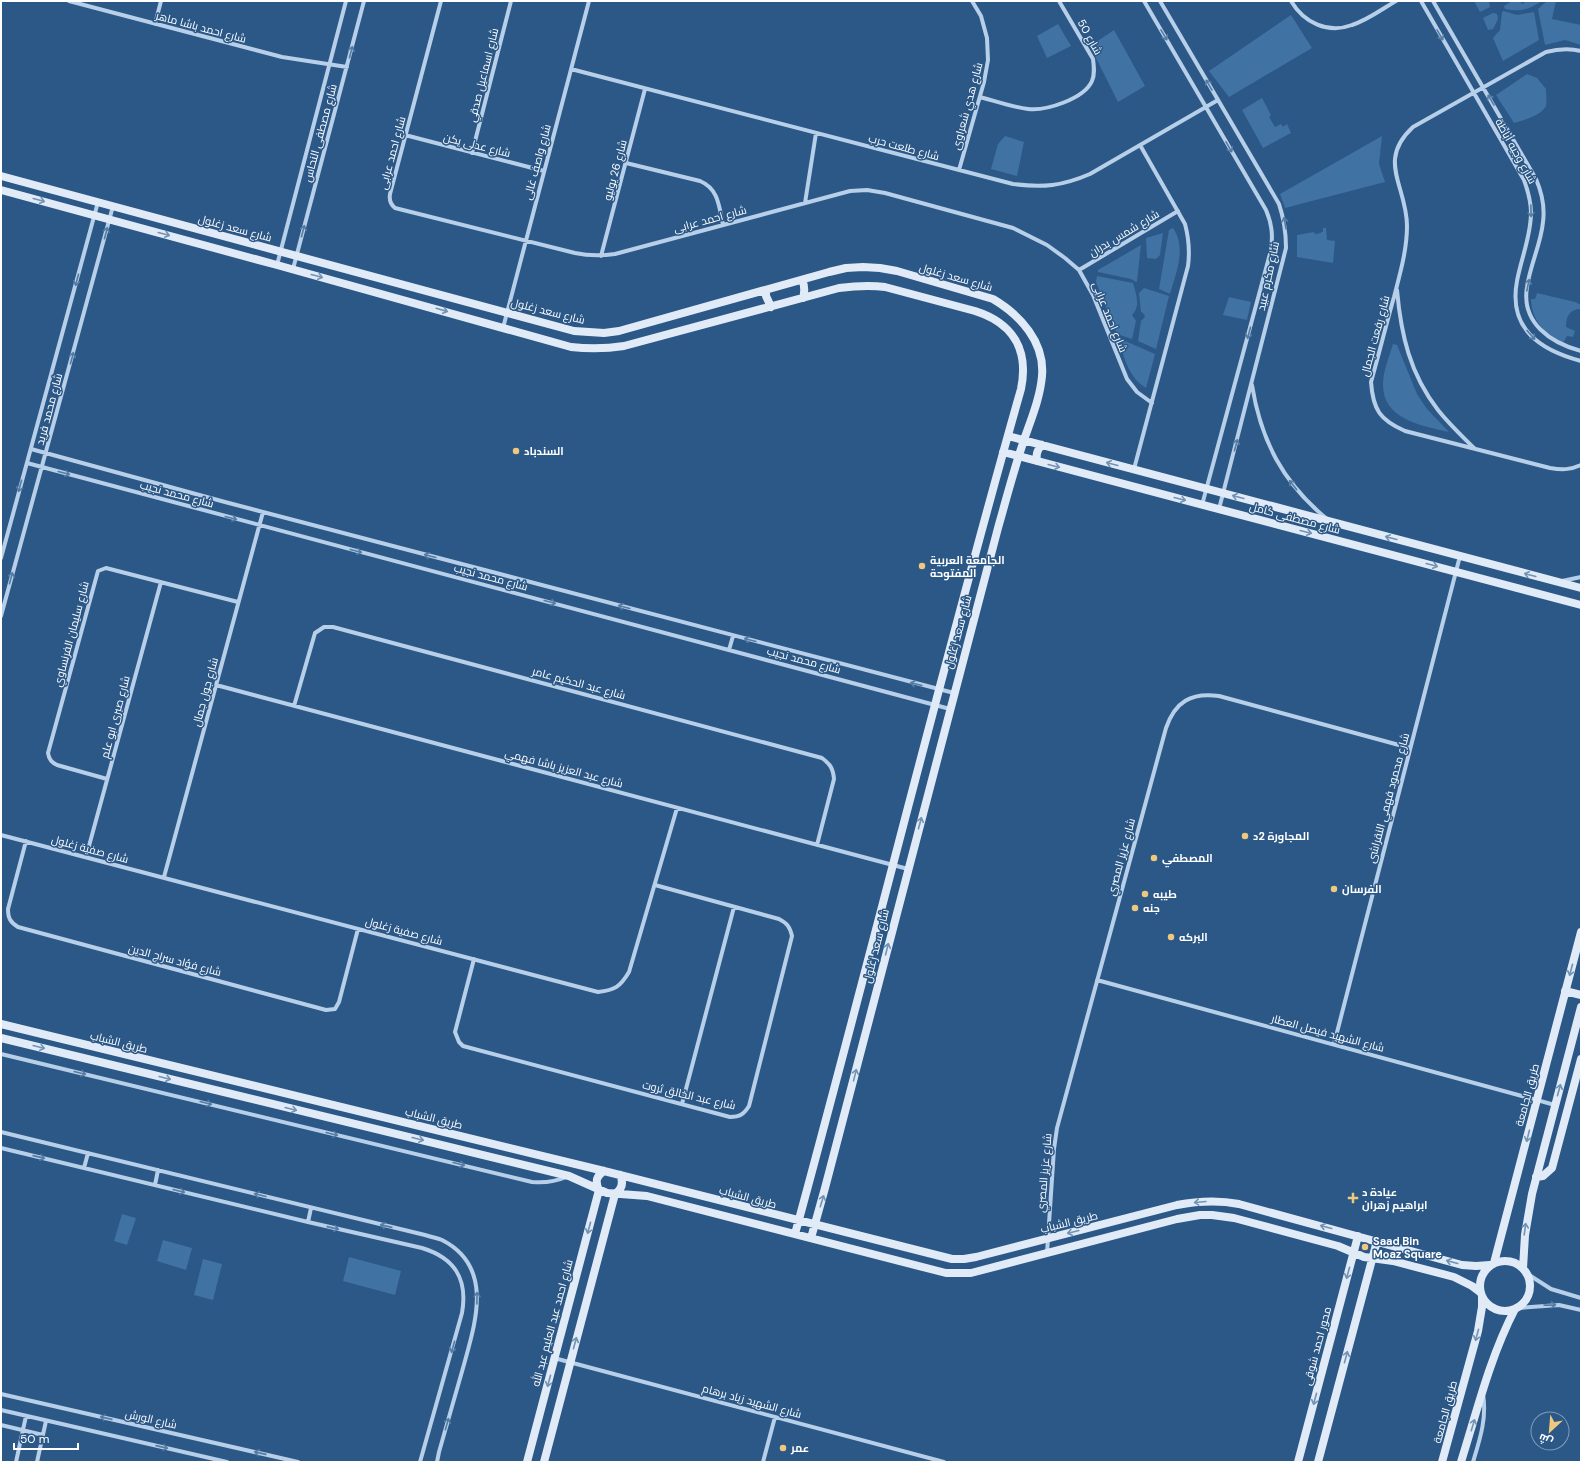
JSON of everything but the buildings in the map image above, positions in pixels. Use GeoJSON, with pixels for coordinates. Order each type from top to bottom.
{"type":"FeatureCollection","features":[{"type":"Feature","properties":{"kind":"street","name":"شارع احمد باشا ماهر"},"geometry":{"type":"LineString","coordinates":[[70,1],[282,57],[347,67]]}},
{"type":"Feature","properties":{"kind":"street"},"geometry":{"type":"LineString","coordinates":[[155,24],[161,1]]}},
{"type":"Feature","properties":{"kind":"street","name":"شارع مصطفى النحاس"},"geometry":{"type":"LineString","coordinates":[[277,264],[346,1]]}},
{"type":"Feature","properties":{"kind":"street","name":"شارع مصطفى النحاس"},"geometry":{"type":"LineString","coordinates":[[293,269],[364,1]]}},
{"type":"Feature","properties":{"kind":"street","name":"شارع احمد عرابى"},"geometry":{"type":"LineString","coordinates":[[441,1],[389,199],[394,208],[575,253],[589,256],[601,256],[615,254],[850,191],[868,190],[885,193],[1013,228],[1047,245],[1078,270],[1093,294],[1127,379],[1137,392],[1152,403]]}},
{"type":"Feature","properties":{"kind":"street","name":"شارع اسماعيل صدقي"},"geometry":{"type":"LineString","coordinates":[[472,153],[511,1]]}},
{"type":"Feature","properties":{"kind":"street","name":"شارع واصف غالى"},"geometry":{"type":"LineString","coordinates":[[503,328],[589,1]]}},
{"type":"Feature","properties":{"kind":"street","name":"شارع هدي شعراوى"},"geometry":{"type":"LineString","coordinates":[[959,170],[980,97],[988,60],[987,38],[981,16],[972,1]]}},
{"type":"Feature","properties":{"kind":"street","name":"شارع 50"},"geometry":{"type":"LineString","coordinates":[[980,97],[1018,107],[1037,109],[1047,108],[1077,96],[1086,90],[1092,81],[1094,70],[1093,59],[1059,1]]}},
{"type":"Feature","properties":{"kind":"street","name":"شارع مكرم عبيد"},"geometry":{"type":"LineString","coordinates":[[1144,1],[1266,210],[1271,223],[1273,237],[1269,258],[1202,505]]}},
{"type":"Feature","properties":{"kind":"street","name":"شارع مكرم عبيد"},"geometry":{"type":"LineString","coordinates":[[1160,1],[1279,204],[1284,218],[1286,233],[1286,248],[1219,509]]}},
{"type":"Feature","properties":{"kind":"street"},"geometry":{"type":"LineString","coordinates":[[1291,1],[1303,17],[1311,22],[1321,26],[1343,28],[1354,25],[1396,1]]}},
{"type":"Feature","properties":{"kind":"street","name":"شارع وجيه أباظة"},"geometry":{"type":"LineString","coordinates":[[1421,1],[1524,180],[1531,202],[1530,225],[1515,292],[1521,322],[1533,338],[1541,345],[1554,352],[1581,361]]}},
{"type":"Feature","properties":{"kind":"street","name":"شارع وجيه أباظة"},"geometry":{"type":"LineString","coordinates":[[1433,1],[1536,179],[1543,200],[1544,211],[1542,233],[1527,288],[1530,314],[1539,329],[1552,340],[1581,351]]}},
{"type":"Feature","properties":{"kind":"street","name":"شارع رفعت الجمال"},"geometry":{"type":"LineString","coordinates":[[1581,51],[1563,49],[1546,52],[1413,127],[1404,135],[1394,157],[1394,169],[1406,208],[1407,242],[1371,382],[1372,398],[1379,413],[1390,425],[1405,431],[1562,470],[1574,469],[1581,465]]}},
{"type":"Feature","properties":{"kind":"street","name":"شارع طلعت حرب"},"geometry":{"type":"LineString","coordinates":[[571,69],[1013,184],[1033,187],[1052,186],[1072,182],[1090,174],[1218,100]]}},
{"type":"Feature","properties":{"kind":"street","name":"شارع 26 يوليو"},"geometry":{"type":"LineString","coordinates":[[601,256],[645,88]]}},
{"type":"Feature","properties":{"kind":"street"},"geometry":{"type":"LineString","coordinates":[[805,203],[816,133]]}},
{"type":"Feature","properties":{"kind":"street","name":"شارع عدلى يكن"},"geometry":{"type":"LineString","coordinates":[[405,135],[544,171]]}},
{"type":"Feature","properties":{"kind":"street"},"geometry":{"type":"LineString","coordinates":[[1134,470],[1188,266],[1190,252],[1185,224],[1140,145]]}},
{"type":"Feature","properties":{"kind":"street"},"geometry":{"type":"LineString","coordinates":[[626,163],[700,181],[706,184],[715,193],[723,225]]}},
{"type":"Feature","properties":{"kind":"street","name":"شارع سعد زغلول"},"geometry":{"type":"LineString","coordinates":[[1,176],[574,331],[604,333],[619,331],[846,268],[863,267],[897,271],[993,299],[1019,317],[1029,330],[1036,344],[1040,359],[1042,375],[1040,390],[1018,456],[998,528],[811,1238]]}},
{"type":"Feature","properties":{"kind":"street","name":"شارع سعد زغلول"},"geometry":{"type":"LineString","coordinates":[[1,190],[277,264],[503,328],[570,346],[588,349],[606,349],[624,346],[839,288],[870,285],[989,315],[1001,323],[1012,334],[1019,346],[1023,360],[1024,375],[1021,389],[939,690],[835,1090],[795,1234]]}},
{"type":"Feature","properties":{"kind":"street","name":"شارع محمد فريد"},"geometry":{"type":"LineString","coordinates":[[1,558],[98,202]]}},
{"type":"Feature","properties":{"kind":"street","name":"شارع محمد فريد"},"geometry":{"type":"LineString","coordinates":[[1,616],[113,206]]}},
{"type":"Feature","properties":{"kind":"street","name":"شارع شمس بدران"},"geometry":{"type":"LineString","coordinates":[[1078,270],[1178,211]]}},
{"type":"Feature","properties":{"kind":"street"},"geometry":{"type":"LineString","coordinates":[[802,280],[805,292],[804,298]]}},
{"type":"Feature","properties":{"kind":"street"},"geometry":{"type":"LineString","coordinates":[[1396,288],[1404,340],[1412,365],[1424,389],[1438,410],[1475,448]]}},
{"type":"Feature","properties":{"kind":"street"},"geometry":{"type":"LineString","coordinates":[[766,290],[768,302],[771,307]]}},
{"type":"Feature","properties":{"kind":"street"},"geometry":{"type":"LineString","coordinates":[[1252,384],[1260,424],[1276,461],[1300,494],[1314,509],[1330,522]]}},
{"type":"Feature","properties":{"kind":"street","name":"شارع مصطفى كامل"},"geometry":{"type":"LineString","coordinates":[[1008,436],[1581,588]]}},
{"type":"Feature","properties":{"kind":"street"},"geometry":{"type":"LineString","coordinates":[[1037,461],[1036,455],[1042,445]]}},
{"type":"Feature","properties":{"kind":"street","name":"شارع محمد نجيب"},"geometry":{"type":"LineString","coordinates":[[31,449],[263,512],[954,693]]}},
{"type":"Feature","properties":{"kind":"street","name":"شارع مصطفى كامل"},"geometry":{"type":"LineString","coordinates":[[1003,452],[1581,605]]}},
{"type":"Feature","properties":{"kind":"street","name":"شارع محمد نجيب"},"geometry":{"type":"LineString","coordinates":[[27,464],[950,709]]}},
{"type":"Feature","properties":{"kind":"street","name":"شارع جول جمال"},"geometry":{"type":"LineString","coordinates":[[164,878],[263,512]]}},
{"type":"Feature","properties":{"kind":"street","name":"شارع محمود فهمي النقراشى"},"geometry":{"type":"LineString","coordinates":[[1334,1044],[1460,556]]}},
{"type":"Feature","properties":{"kind":"street","name":"شارع سليمان الفرنساوي"},"geometry":{"type":"LineString","coordinates":[[107,779],[57,765],[49,758],[48,753],[98,571],[106,568],[238,602]]}},
{"type":"Feature","properties":{"kind":"street"},"geometry":{"type":"LineString","coordinates":[[1556,582],[1581,577]]}},
{"type":"Feature","properties":{"kind":"street","name":"شارع صبرى ابو علم"},"geometry":{"type":"LineString","coordinates":[[86,857],[161,582]]}},
{"type":"Feature","properties":{"kind":"street","name":"شارع عبد الحكيم عامر"},"geometry":{"type":"LineString","coordinates":[[294,706],[315,633],[324,627],[334,627],[822,758],[829,763],[833,770],[834,779],[817,845]]}},
{"type":"Feature","properties":{"kind":"street"},"geometry":{"type":"LineString","coordinates":[[729,650],[733,636]]}},
{"type":"Feature","properties":{"kind":"street","name":"شارع عبد العزيز باشا فهمي"},"geometry":{"type":"LineString","coordinates":[[216,685],[908,869]]}},
{"type":"Feature","properties":{"kind":"street","name":"شارع عزيز المصري"},"geometry":{"type":"LineString","coordinates":[[1047,1253],[1057,1128],[1170,717],[1179,705],[1196,696],[1207,694],[1410,748]]}},
{"type":"Feature","properties":{"kind":"street","name":"شارع صفية زغلول"},"geometry":{"type":"LineString","coordinates":[[1,834],[598,992],[611,990],[622,983],[629,972],[677,808]]}},
{"type":"Feature","properties":{"kind":"street","name":"شارع فؤاد سراج الدين"},"geometry":{"type":"LineString","coordinates":[[26,841],[8,909],[8,916],[12,923],[18,927],[326,1010],[335,1009],[339,1002],[358,929]]}},
{"type":"Feature","properties":{"kind":"street","name":"شارع عبد الخالق ثروت"},"geometry":{"type":"LineString","coordinates":[[474,959],[455,1032],[459,1042],[463,1046],[730,1117],[738,1117],[745,1113],[749,1106],[792,936],[791,929],[786,922],[655,884]]}},
{"type":"Feature","properties":{"kind":"street"},"geometry":{"type":"LineString","coordinates":[[682,1104],[734,907]]}},
{"type":"Feature","properties":{"kind":"street","name":"طريق الجامعة"},"geometry":{"type":"LineString","coordinates":[[1492,1264],[1581,932]]}},
{"type":"Feature","properties":{"kind":"street","name":"شارع الشهيد فيصل العطار"},"geometry":{"type":"LineString","coordinates":[[1097,980],[1555,1105]]}},
{"type":"Feature","properties":{"kind":"street"},"geometry":{"type":"LineString","coordinates":[[1565,991],[1581,995]]}},
{"type":"Feature","properties":{"kind":"street"},"geometry":{"type":"LineString","coordinates":[[1,1038],[569,1176],[599,1190],[615,1194],[647,1196],[934,1270],[958,1274],[971,1273],[1188,1216],[1212,1215],[1234,1218],[1338,1246],[1353,1254],[1393,1261],[1454,1277],[1472,1286],[1481,1294],[1490,1307],[1496,1310],[1509,1311],[1523,1304],[1529,1294],[1530,1281],[1524,1270],[1526,1227],[1536,1177],[1581,1007]]}},
{"type":"Feature","properties":{"kind":"street","name":"طريق الشباب"},"geometry":{"type":"LineString","coordinates":[[1,1024],[604,1171],[952,1259],[976,1257],[1190,1202],[1215,1201],[1239,1204],[1462,1264],[1476,1266],[1492,1264]]}},
{"type":"Feature","properties":{"kind":"street"},"geometry":{"type":"LineString","coordinates":[[1,1054],[532,1182],[544,1183],[557,1181],[569,1176]]}},
{"type":"Feature","properties":{"kind":"street"},"geometry":{"type":"LineString","coordinates":[[1536,1177],[1543,1176],[1552,1168],[1581,1059]]}},
{"type":"Feature","properties":{"kind":"street"},"geometry":{"type":"LineString","coordinates":[[1,1132],[425,1235],[442,1240],[457,1250],[468,1264],[476,1280],[478,1298],[470,1342],[437,1462]]}},
{"type":"Feature","properties":{"kind":"street"},"geometry":{"type":"LineString","coordinates":[[1,1148],[436,1252],[448,1260],[457,1272],[463,1285],[465,1299],[420,1462]]}},
{"type":"Feature","properties":{"kind":"street"},"geometry":{"type":"LineString","coordinates":[[84,1168],[88,1153]]}},
{"type":"Feature","properties":{"kind":"street"},"geometry":{"type":"LineString","coordinates":[[155,1185],[158,1170]]}},
{"type":"Feature","properties":{"kind":"street"},"geometry":{"type":"LineString","coordinates":[[599,1190],[596,1185],[596,1179],[599,1174],[604,1171]]}},
{"type":"Feature","properties":{"kind":"street"},"geometry":{"type":"LineString","coordinates":[[544,1462],[615,1194],[620,1191],[622,1186],[620,1175]]}},
{"type":"Feature","properties":{"kind":"street","name":"شارع احمد عبد العليم عبد الله"},"geometry":{"type":"LineString","coordinates":[[527,1462],[599,1190]]}},
{"type":"Feature","properties":{"kind":"street"},"geometry":{"type":"LineString","coordinates":[[308,1222],[311,1208]]}},
{"type":"Feature","properties":{"kind":"street","name":"محور احمد شوقى"},"geometry":{"type":"LineString","coordinates":[[1298,1462],[1358,1236]]}},
{"type":"Feature","properties":{"kind":"street"},"geometry":{"type":"LineString","coordinates":[[1318,1462],[1377,1241]]}},
{"type":"Feature","properties":{"kind":"street"},"geometry":{"type":"LineString","coordinates":[[1481,1294],[1481,1277],[1492,1264],[1506,1261],[1512,1262],[1551,1289],[1581,1298]]}},
{"type":"Feature","properties":{"kind":"street","name":"طريق الجامعة"},"geometry":{"type":"LineString","coordinates":[[1442,1462],[1478,1331],[1482,1307],[1481,1294]]}},
{"type":"Feature","properties":{"kind":"street"},"geometry":{"type":"LineString","coordinates":[[1516,1308],[1559,1304],[1581,1310]]}},
{"type":"Feature","properties":{"kind":"street"},"geometry":{"type":"LineString","coordinates":[[1461,1462],[1483,1391],[1502,1337],[1516,1308]]}},
{"type":"Feature","properties":{"kind":"street","name":"شارع الشهيد زياد برهام"},"geometry":{"type":"LineString","coordinates":[[554,1358],[944,1462]]}},
{"type":"Feature","properties":{"kind":"street"},"geometry":{"type":"LineString","coordinates":[[1473,1462],[1484,1425],[1485,1408],[1483,1391]]}},
{"type":"Feature","properties":{"kind":"street","name":"شارع الورش"},"geometry":{"type":"LineString","coordinates":[[1,1394],[298,1462]]}},
{"type":"Feature","properties":{"kind":"street"},"geometry":{"type":"LineString","coordinates":[[1,1410],[227,1462]]}},
{"type":"Feature","properties":{"kind":"street"},"geometry":{"type":"LineString","coordinates":[[16,1462],[26,1416]]}},
{"type":"Feature","properties":{"kind":"street"},"geometry":{"type":"LineString","coordinates":[[763,1462],[774,1417]]}},
{"type":"Feature","properties":{"kind":"street"},"geometry":{"type":"LineString","coordinates":[[37,1462],[46,1421]]}},
{"type":"Feature","properties":{"kind":"street"},"geometry":{"type":"LineString","coordinates":[[1,1425],[43,1434]]}},
{"type":"Feature","properties":{"kind":"shaded area"},"geometry":{"type":"Polygon","coordinates":[[[1474,1],[1487,1],[1489,2],[1490,7],[1480,12],[1474,1]]]}},
{"type":"Feature","properties":{"kind":"shaded area"},"geometry":{"type":"Polygon","coordinates":[[[1512,1],[1520,1],[1522,4],[1527,1],[1541,1],[1524,10],[1505,9],[1504,6],[1512,1]]]}},
{"type":"Feature","properties":{"kind":"shaded area"},"geometry":{"type":"Polygon","coordinates":[[[1547,1],[1556,1],[1552,19],[1581,25],[1581,45],[1565,40],[1545,45],[1538,9],[1547,1]]]}},
{"type":"Feature","properties":{"kind":"shaded area"},"geometry":{"type":"Polygon","coordinates":[[[1504,11],[1517,15],[1534,12],[1539,40],[1503,61],[1493,38],[1500,30],[1502,12],[1504,11]]]}},
{"type":"Feature","properties":{"kind":"shaded area"},"geometry":{"type":"Polygon","coordinates":[[[1493,13],[1497,14],[1498,19],[1493,29],[1488,30],[1483,18],[1493,13]]]}},
{"type":"Feature","properties":{"kind":"shaded area"},"geometry":{"type":"Polygon","coordinates":[[[1291,15],[1312,48],[1229,97],[1209,71],[1291,15]]]}},
{"type":"Feature","properties":{"kind":"shaded area"},"geometry":{"type":"Polygon","coordinates":[[[1058,24],[1071,46],[1047,58],[1037,36],[1058,24]]]}},
{"type":"Feature","properties":{"kind":"shaded area"},"geometry":{"type":"Polygon","coordinates":[[[1114,30],[1145,86],[1118,102],[1090,46],[1114,30]]]}},
{"type":"Feature","properties":{"kind":"shaded area"},"geometry":{"type":"Polygon","coordinates":[[[1527,74],[1537,78],[1546,89],[1546,106],[1536,115],[1514,123],[1496,95],[1527,74]]]}},
{"type":"Feature","properties":{"kind":"shaded area"},"geometry":{"type":"Polygon","coordinates":[[[1262,98],[1271,115],[1269,117],[1275,127],[1281,124],[1283,127],[1287,124],[1291,133],[1263,148],[1242,110],[1262,98]]]}},
{"type":"Feature","properties":{"kind":"shaded area"},"geometry":{"type":"Polygon","coordinates":[[[1005,136],[1024,142],[1017,176],[991,169],[998,144],[1005,136]]]}},
{"type":"Feature","properties":{"kind":"shaded area"},"geometry":{"type":"Polygon","coordinates":[[[1382,136],[1379,164],[1385,182],[1285,208],[1280,194],[1382,136]]]}},
{"type":"Feature","properties":{"kind":"shaded area"},"geometry":{"type":"Polygon","coordinates":[[[1173,228],[1177,236],[1180,252],[1170,294],[1159,289],[1169,230],[1173,228]]]}},
{"type":"Feature","properties":{"kind":"shaded area"},"geometry":{"type":"Polygon","coordinates":[[[1323,228],[1326,228],[1327,240],[1335,241],[1333,263],[1297,257],[1297,235],[1314,232],[1315,234],[1321,233],[1323,232],[1323,228]]]}},
{"type":"Feature","properties":{"kind":"shaded area"},"geometry":{"type":"Polygon","coordinates":[[[1163,233],[1160,255],[1156,259],[1147,258],[1146,238],[1163,233]]]}},
{"type":"Feature","properties":{"kind":"shaded area"},"geometry":{"type":"Polygon","coordinates":[[[1141,245],[1136,282],[1131,279],[1098,272],[1098,270],[1141,245]]]}},
{"type":"Feature","properties":{"kind":"shaded area"},"geometry":{"type":"Polygon","coordinates":[[[1097,276],[1133,283],[1137,304],[1132,315],[1136,321],[1132,339],[1117,334],[1096,282],[1097,276]]]}},
{"type":"Feature","properties":{"kind":"shaded area"},"geometry":{"type":"Polygon","coordinates":[[[1144,288],[1169,296],[1156,349],[1138,341],[1141,321],[1145,317],[1141,312],[1139,293],[1144,288]]]}},
{"type":"Feature","properties":{"kind":"shaded area"},"geometry":{"type":"Polygon","coordinates":[[[1537,293],[1575,302],[1581,305],[1581,309],[1571,312],[1567,320],[1566,327],[1575,331],[1573,337],[1567,336],[1563,343],[1550,335],[1540,326],[1534,314],[1531,299],[1535,299],[1537,293]]]}},
{"type":"Feature","properties":{"kind":"shaded area"},"geometry":{"type":"Polygon","coordinates":[[[1229,297],[1251,302],[1247,320],[1223,315],[1229,297]]]}},
{"type":"Feature","properties":{"kind":"shaded area"},"geometry":{"type":"Polygon","coordinates":[[[1118,338],[1155,354],[1146,388],[1131,372],[1118,338]]]}},
{"type":"Feature","properties":{"kind":"shaded area"},"geometry":{"type":"Polygon","coordinates":[[[1393,344],[1397,345],[1417,394],[1427,409],[1449,432],[1412,422],[1392,409],[1386,400],[1383,389],[1384,374],[1393,344]]]}},
{"type":"Feature","properties":{"kind":"shaded area"},"geometry":{"type":"Polygon","coordinates":[[[122,1214],[136,1218],[127,1245],[114,1241],[122,1214]]]}},
{"type":"Feature","properties":{"kind":"shaded area"},"geometry":{"type":"Polygon","coordinates":[[[163,1240],[192,1248],[186,1270],[157,1261],[163,1240]]]}},
{"type":"Feature","properties":{"kind":"shaded area"},"geometry":{"type":"Polygon","coordinates":[[[349,1257],[401,1271],[395,1295],[343,1281],[349,1257]]]}},
{"type":"Feature","properties":{"kind":"shaded area"},"geometry":{"type":"Polygon","coordinates":[[[203,1259],[222,1264],[213,1300],[194,1295],[203,1259]]]}},
{"type":"Feature","properties":{"kind":"place","name":"السندباد"},"geometry":{"type":"Point","coordinates":[516,451]}},
{"type":"Feature","properties":{"kind":"place","name":"الجامعة العربية المفتوحة"},"geometry":{"type":"Point","coordinates":[922,566]}},
{"type":"Feature","properties":{"kind":"place","name":"المجاورة 2د"},"geometry":{"type":"Point","coordinates":[1245,836]}},
{"type":"Feature","properties":{"kind":"place","name":"المصطفي"},"geometry":{"type":"Point","coordinates":[1154,858]}},
{"type":"Feature","properties":{"kind":"place","name":"الفرسان"},"geometry":{"type":"Point","coordinates":[1334,889]}},
{"type":"Feature","properties":{"kind":"place","name":"طيبه"},"geometry":{"type":"Point","coordinates":[1145,894]}},
{"type":"Feature","properties":{"kind":"place","name":"جنه"},"geometry":{"type":"Point","coordinates":[1135,908]}},
{"type":"Feature","properties":{"kind":"place","name":"البركه"},"geometry":{"type":"Point","coordinates":[1171,937]}},
{"type":"Feature","properties":{"kind":"place","name":"عيادة د ابراهيم زهران"},"geometry":{"type":"Point","coordinates":[1353,1198]}},
{"type":"Feature","properties":{"kind":"place","name":"Saad Bin Moaz Square"},"geometry":{"type":"Point","coordinates":[1365,1247]}},
{"type":"Feature","properties":{"kind":"place","name":"عمر"},"geometry":{"type":"Point","coordinates":[783,1448]}}]}
